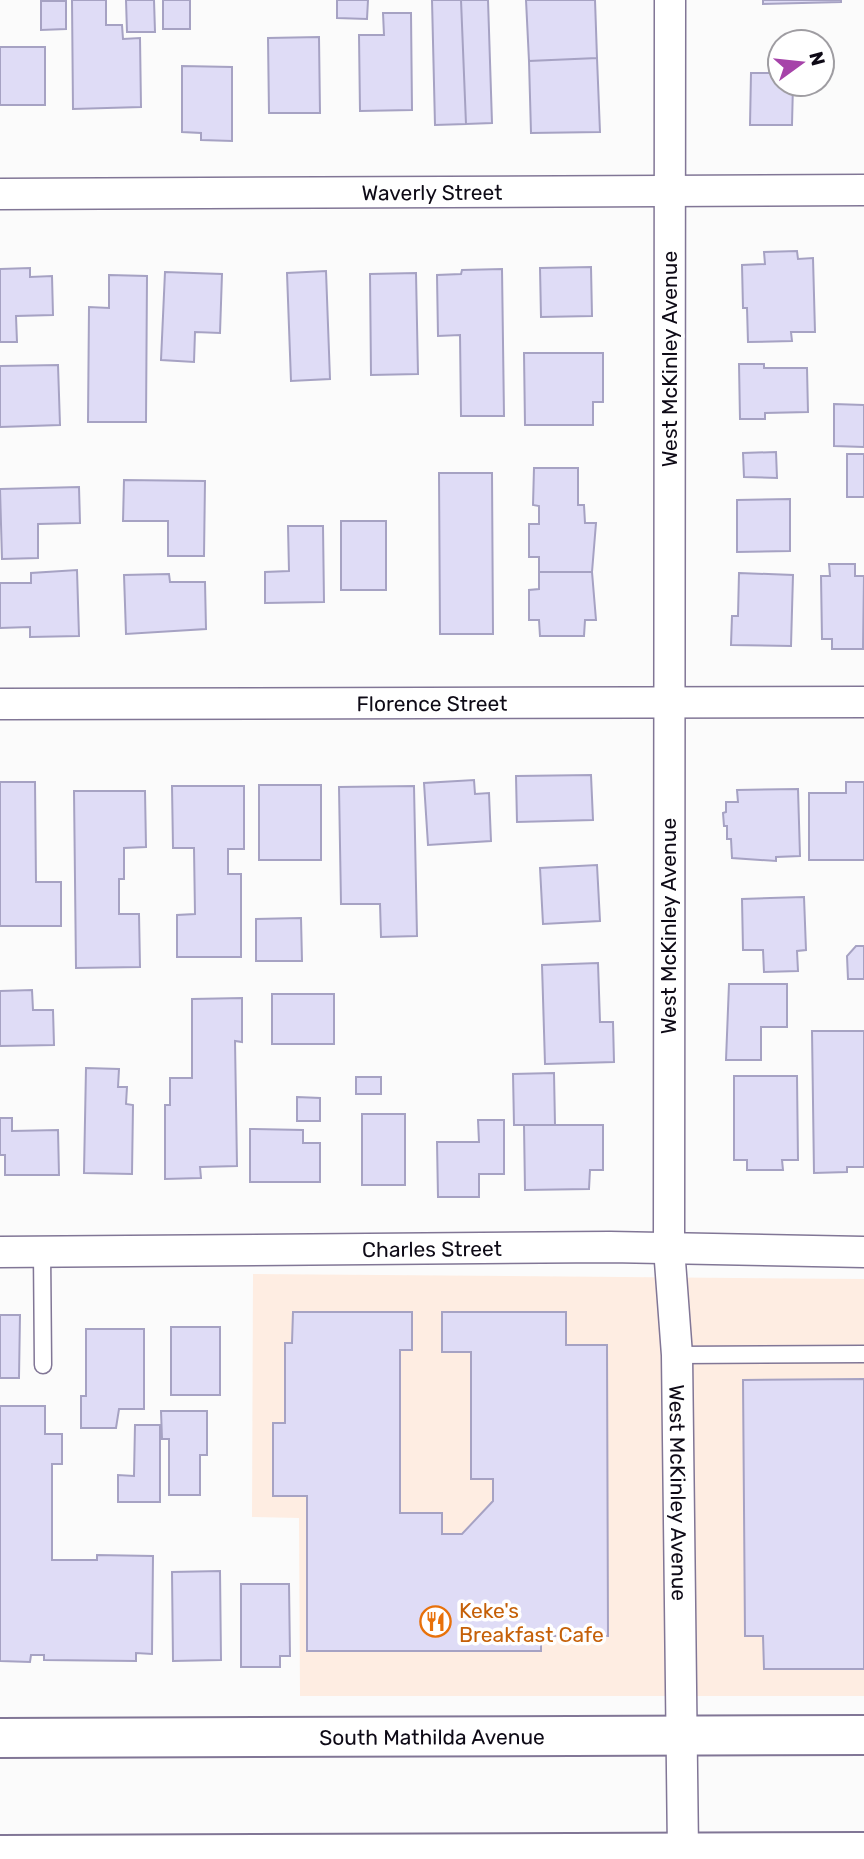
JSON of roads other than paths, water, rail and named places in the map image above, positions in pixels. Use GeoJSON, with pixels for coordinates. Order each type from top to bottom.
{"type":"FeatureCollection","features":[{"type":"Feature","properties":{"kind":"main road","name":"South Mathilda Avenue"},"geometry":{"type":"LineString","coordinates":[[0,1738],[681,1738],[864,1735]]}},
{"type":"Feature","properties":{"kind":"main road"},"geometry":{"type":"LineString","coordinates":[[0,1855],[683,1857],[864,1852]]}},
{"type":"Feature","properties":{"kind":"street","name":"West McKinley Avenue"},"geometry":{"type":"LineString","coordinates":[[670,0],[667,703],[669,1248],[677,1354],[683,1857]]}},
{"type":"Feature","properties":{"kind":"street","name":"Waverly Street"},"geometry":{"type":"LineString","coordinates":[[0,194],[864,190]]}},
{"type":"Feature","properties":{"kind":"street","name":"Florence Street"},"geometry":{"type":"LineString","coordinates":[[0,704],[864,702]]}},
{"type":"Feature","properties":{"kind":"street","name":"Charles Street"},"geometry":{"type":"LineString","coordinates":[[0,1252],[669,1248],[864,1252]]}},
{"type":"Feature","properties":{"kind":"lane"},"geometry":{"type":"LineString","coordinates":[[42,1251],[43,1365]]}},
{"type":"Feature","properties":{"kind":"lane"},"geometry":{"type":"LineString","coordinates":[[677,1354],[864,1354]]}},
{"type":"Feature","properties":{"kind":"place","name":"Keke's Breakfast Cafe"},"geometry":{"type":"Point","coordinates":[436,1622]}}]}
